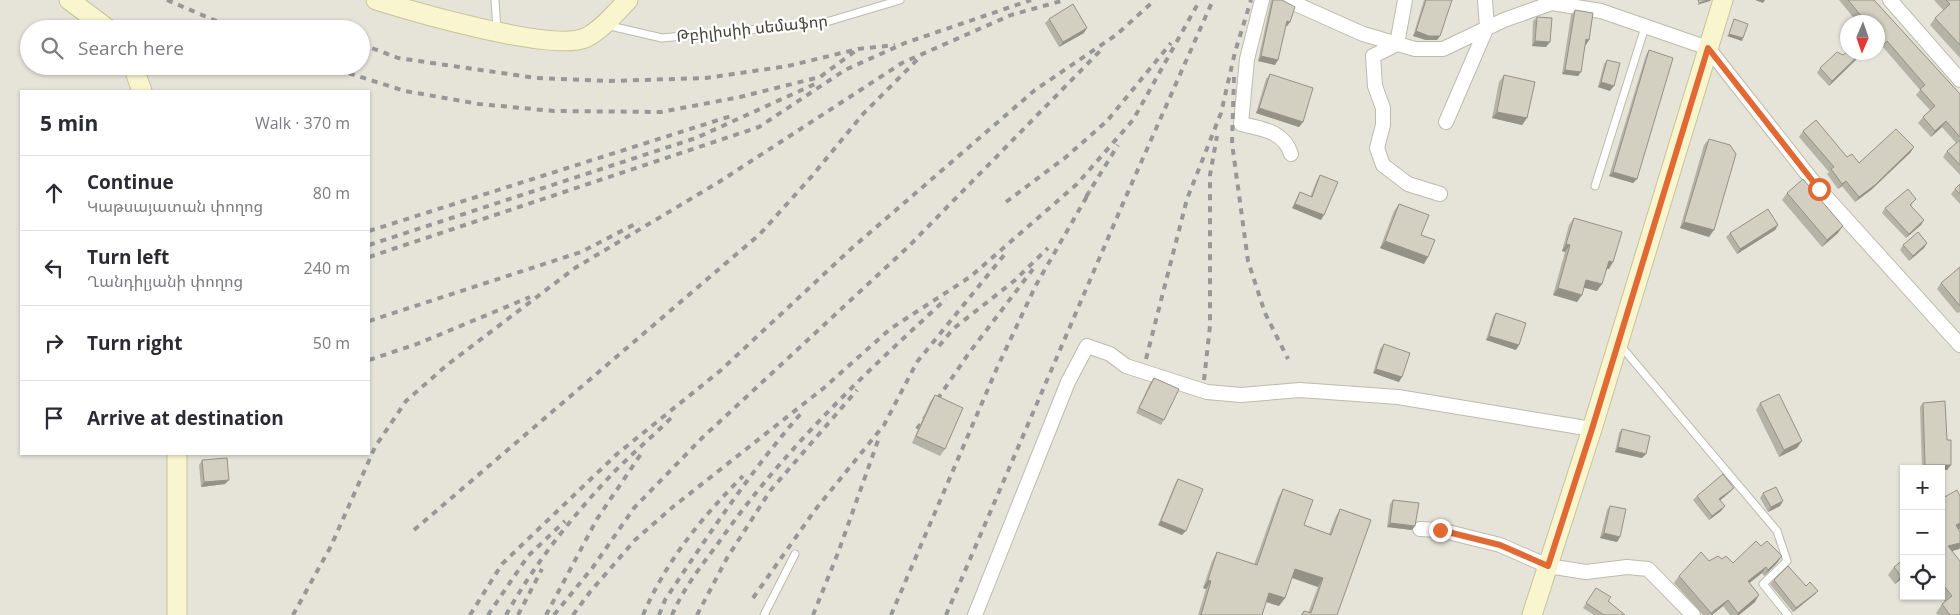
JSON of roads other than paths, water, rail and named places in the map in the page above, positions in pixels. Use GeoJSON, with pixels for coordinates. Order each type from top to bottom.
{"type":"FeatureCollection","features":[{"type":"Feature","properties":{"kind":"main road"},"geometry":{"type":"LineString","coordinates":[[69,0],[96,20]]}},
{"type":"Feature","properties":{"kind":"main road"},"geometry":{"type":"LineString","coordinates":[[376,0],[423,14],[548,41],[585,38],[628,0]]}},
{"type":"Feature","properties":{"kind":"main road"},"geometry":{"type":"LineString","coordinates":[[1532,615],[1592,429],[1724,0]]}},
{"type":"Feature","properties":{"kind":"main road"},"geometry":{"type":"LineString","coordinates":[[136,75],[142,90]]}},
{"type":"Feature","properties":{"kind":"main road"},"geometry":{"type":"LineString","coordinates":[[177,455],[177,615]]}},
{"type":"Feature","properties":{"kind":"street"},"geometry":{"type":"LineString","coordinates":[[1262,0],[1247,59],[1241,124],[1276,132],[1288,144],[1291,154]]}},
{"type":"Feature","properties":{"kind":"street"},"geometry":{"type":"LineString","coordinates":[[1287,0],[1363,34],[1416,49],[1443,49],[1487,28],[1552,3],[1601,11],[1708,48],[1819,189],[1960,345]]}},
{"type":"Feature","properties":{"kind":"street"},"geometry":{"type":"LineString","coordinates":[[1396,44],[1404,0]]}},
{"type":"Feature","properties":{"kind":"street"},"geometry":{"type":"LineString","coordinates":[[1446,122],[1487,28],[1485,0]]}},
{"type":"Feature","properties":{"kind":"street"},"geometry":{"type":"LineString","coordinates":[[1890,0],[1960,80]]}},
{"type":"Feature","properties":{"kind":"street"},"geometry":{"type":"LineString","coordinates":[[1396,44],[1373,56],[1375,86],[1383,108],[1383,125],[1377,148],[1382,165],[1408,184],[1440,194]]}},
{"type":"Feature","properties":{"kind":"street"},"geometry":{"type":"LineString","coordinates":[[975,615],[1068,382],[1087,346],[1110,354],[1126,366],[1207,392],[1241,395],[1300,390],[1398,397],[1592,429]]}},
{"type":"Feature","properties":{"kind":"street"},"geometry":{"type":"LineString","coordinates":[[1420,529],[1440,530],[1500,545],[1548,566],[1586,572],[1627,567],[1648,569],[1692,615]]}},
{"type":"Feature","properties":{"kind":"lane"},"geometry":{"type":"LineString","coordinates":[[496,0],[497,31]]}},
{"type":"Feature","properties":{"kind":"lane","name":"Թբիլիսիի սեմաֆոր"},"geometry":{"type":"LineString","coordinates":[[603,24],[662,38],[823,22],[900,0]]}},
{"type":"Feature","properties":{"kind":"lane"},"geometry":{"type":"LineString","coordinates":[[1596,186],[1646,27]]}},
{"type":"Feature","properties":{"kind":"lane"},"geometry":{"type":"LineString","coordinates":[[1618,343],[1777,531],[1787,561],[1763,584],[1788,615]]}},
{"type":"Feature","properties":{"kind":"lane"},"geometry":{"type":"LineString","coordinates":[[764,615],[795,554]]}},
{"type":"Feature","properties":{"kind":"railway"},"geometry":{"type":"LineString","coordinates":[[167,0],[214,20]]}},
{"type":"Feature","properties":{"kind":"railway"},"geometry":{"type":"LineString","coordinates":[[370,257],[759,127],[845,70],[905,43],[1031,0]]}},
{"type":"Feature","properties":{"kind":"railway"},"geometry":{"type":"LineString","coordinates":[[293,615],[331,546],[375,447],[406,401],[447,365],[575,268],[719,182],[902,63],[1011,15],[1065,0]]}},
{"type":"Feature","properties":{"kind":"railway"},"geometry":{"type":"LineString","coordinates":[[470,615],[502,564],[617,454],[720,371],[852,248],[1035,90],[1116,35],[1155,0]]}},
{"type":"Feature","properties":{"kind":"railway"},"geometry":{"type":"LineString","coordinates":[[573,615],[590,592],[635,540],[674,506],[825,387],[890,329],[970,277],[1077,184],[1133,120],[1200,0]]}},
{"type":"Feature","properties":{"kind":"railway"},"geometry":{"type":"LineString","coordinates":[[946,615],[1124,201],[1213,0]]}},
{"type":"Feature","properties":{"kind":"railway"},"geometry":{"type":"LineString","coordinates":[[1146,359],[1187,199],[1221,113],[1235,52],[1251,0]]}},
{"type":"Feature","properties":{"kind":"railway"},"geometry":{"type":"LineString","coordinates":[[1006,202],[1066,157],[1107,121],[1171,43]]}},
{"type":"Feature","properties":{"kind":"railway"},"geometry":{"type":"LineString","coordinates":[[370,47],[398,58],[536,78],[609,81],[706,78],[788,66],[858,49],[895,45]]}},
{"type":"Feature","properties":{"kind":"railway"},"geometry":{"type":"LineString","coordinates":[[354,75],[405,91],[479,104],[554,111],[661,112],[740,97],[820,77],[858,49]]}},
{"type":"Feature","properties":{"kind":"railway"},"geometry":{"type":"LineString","coordinates":[[554,615],[593,567],[634,508],[702,438],[908,247],[1100,51]]}},
{"type":"Feature","properties":{"kind":"railway"},"geometry":{"type":"LineString","coordinates":[[414,530],[760,234],[812,176],[863,114],[919,58]]}},
{"type":"Feature","properties":{"kind":"railway"},"geometry":{"type":"LineString","coordinates":[[1234,77],[1232,143],[1248,261],[1265,313],[1288,359]]}},
{"type":"Feature","properties":{"kind":"railway"},"geometry":{"type":"LineString","coordinates":[[370,245],[696,138],[815,84]]}},
{"type":"Feature","properties":{"kind":"railway"},"geometry":{"type":"LineString","coordinates":[[370,231],[731,116]]}},
{"type":"Feature","properties":{"kind":"railway"},"geometry":{"type":"LineString","coordinates":[[1204,380],[1210,326],[1210,175],[1217,136]]}},
{"type":"Feature","properties":{"kind":"railway"},"geometry":{"type":"LineString","coordinates":[[1086,197],[1118,145]]}},
{"type":"Feature","properties":{"kind":"railway"},"geometry":{"type":"LineString","coordinates":[[891,615],[997,368],[1036,285],[1090,191]]}},
{"type":"Feature","properties":{"kind":"railway"},"geometry":{"type":"LineString","coordinates":[[370,321],[581,252],[639,222]]}},
{"type":"Feature","properties":{"kind":"railway"},"geometry":{"type":"LineString","coordinates":[[939,346],[953,329],[1014,281],[1048,248]]}},
{"type":"Feature","properties":{"kind":"railway"},"geometry":{"type":"LineString","coordinates":[[753,598],[815,510],[884,425],[917,362],[1005,254]]}},
{"type":"Feature","properties":{"kind":"railway"},"geometry":{"type":"LineString","coordinates":[[917,429],[969,353],[1033,269]]}},
{"type":"Feature","properties":{"kind":"railway"},"geometry":{"type":"LineString","coordinates":[[370,360],[417,344],[530,297]]}},
{"type":"Feature","properties":{"kind":"railway"},"geometry":{"type":"LineString","coordinates":[[672,615],[700,568],[771,475],[826,414],[884,356],[946,299]]}},
{"type":"Feature","properties":{"kind":"railway"},"geometry":{"type":"LineString","coordinates":[[697,615],[727,558],[770,491],[857,390]]}},
{"type":"Feature","properties":{"kind":"railway"},"geometry":{"type":"LineString","coordinates":[[659,615],[665,600],[732,502],[804,410]]}},
{"type":"Feature","properties":{"kind":"railway"},"geometry":{"type":"LineString","coordinates":[[506,615],[542,558],[585,504],[615,471],[671,418]]}},
{"type":"Feature","properties":{"kind":"railway"},"geometry":{"type":"LineString","coordinates":[[813,615],[838,553],[880,435]]}},
{"type":"Feature","properties":{"kind":"railway"},"geometry":{"type":"LineString","coordinates":[[546,615],[597,519],[641,454]]}},
{"type":"Feature","properties":{"kind":"railway"},"geometry":{"type":"LineString","coordinates":[[643,615],[663,576],[686,541],[713,507],[743,476]]}},
{"type":"Feature","properties":{"kind":"railway"},"geometry":{"type":"LineString","coordinates":[[488,615],[528,556],[565,521]]}},
{"type":"Feature","properties":{"kind":"railway"},"geometry":{"type":"LineString","coordinates":[[518,615],[542,569]]}}]}
